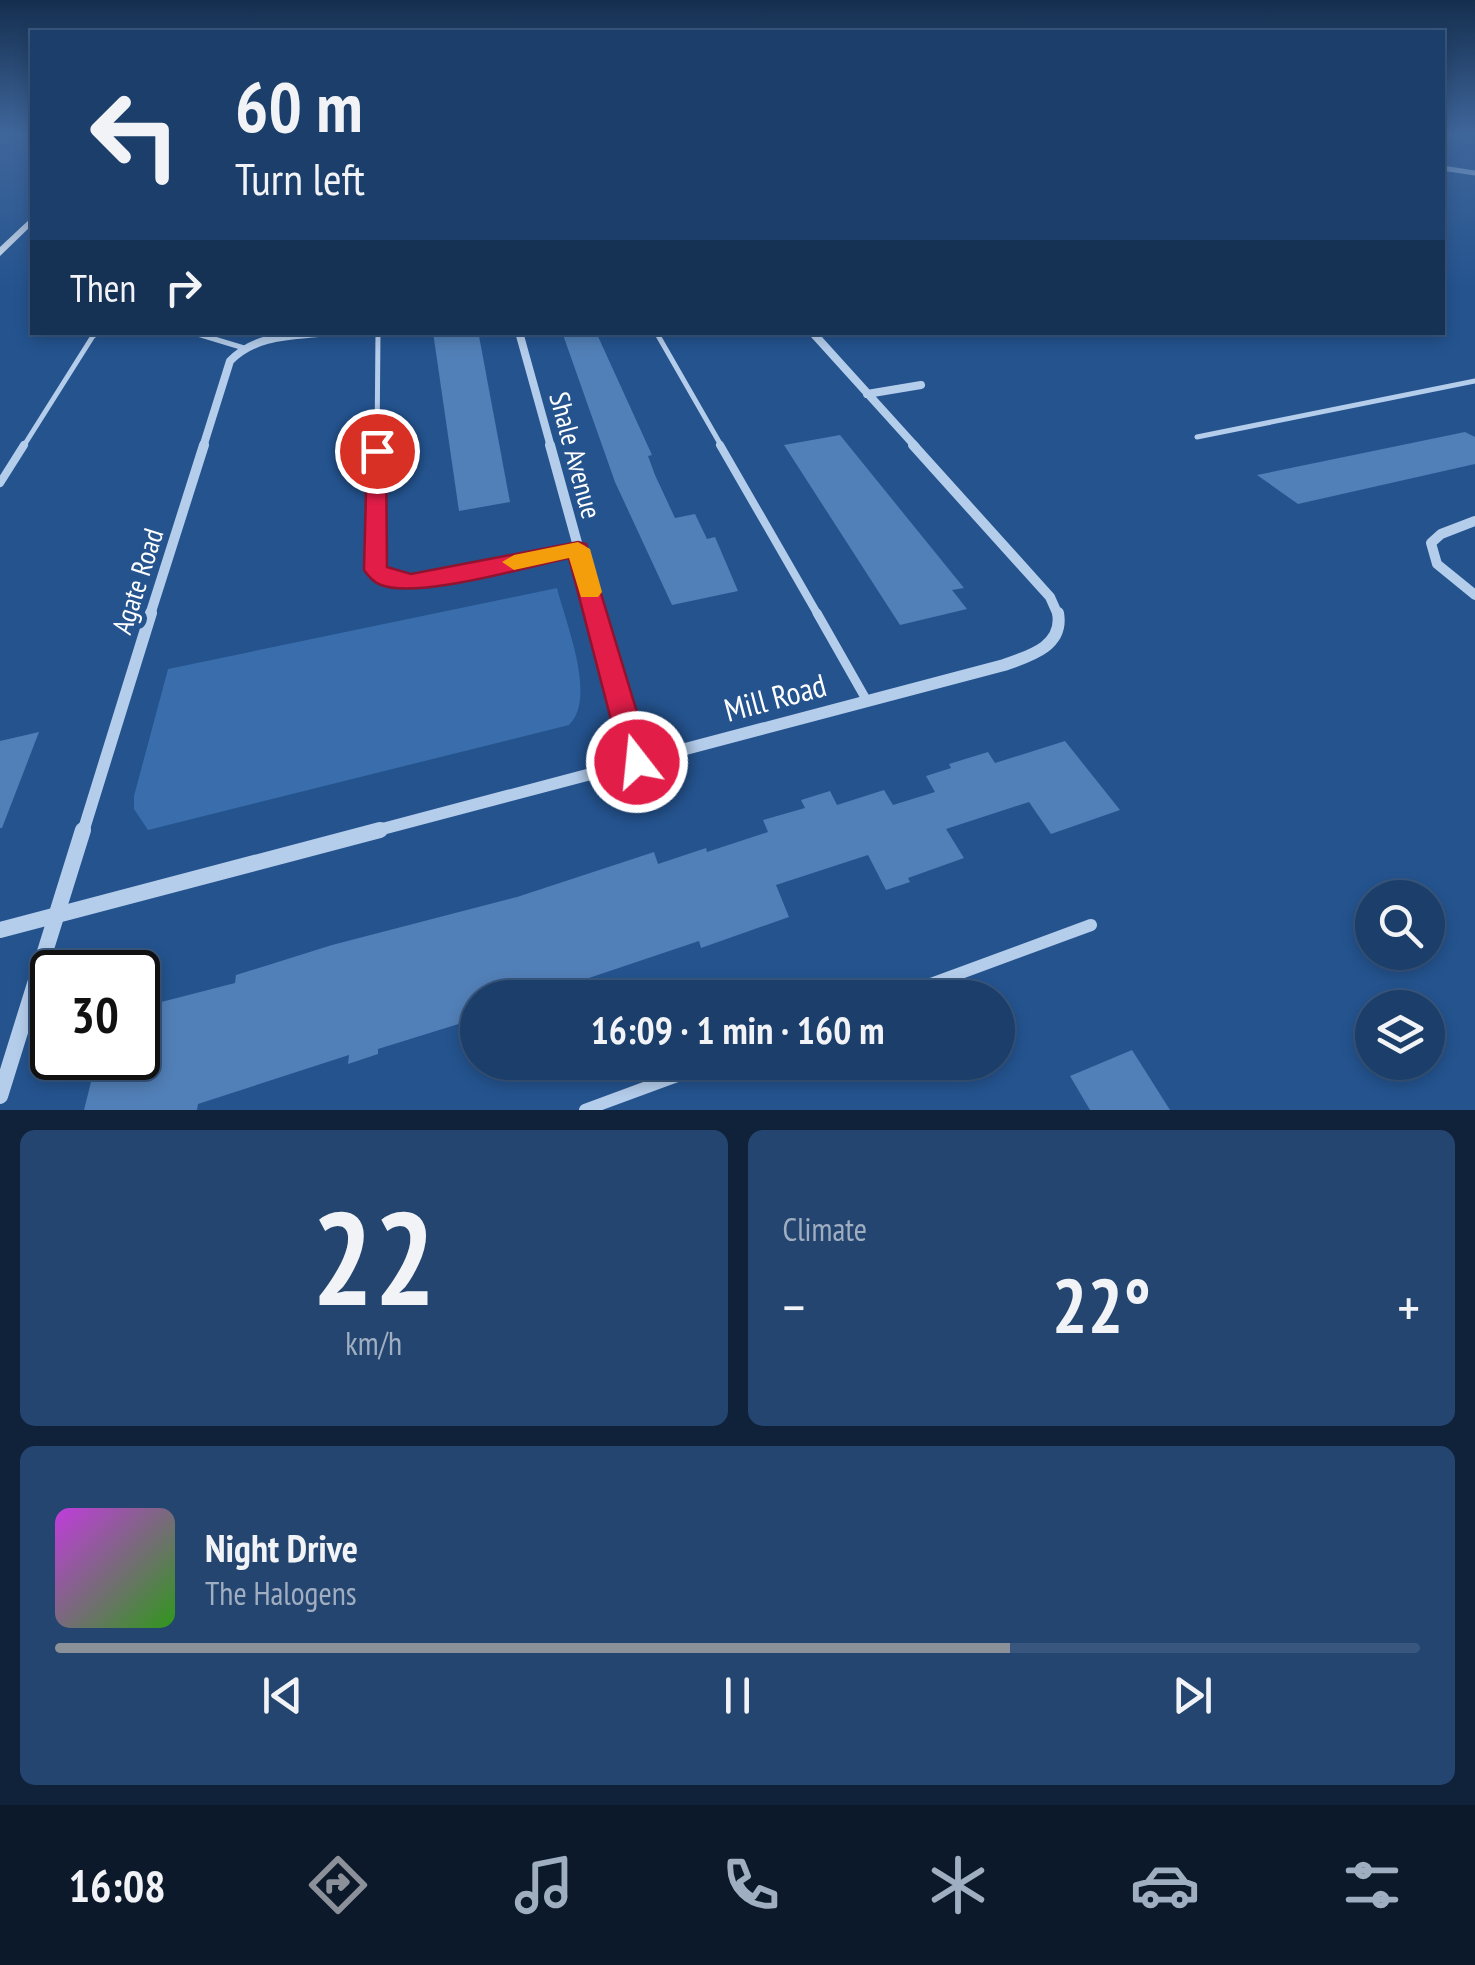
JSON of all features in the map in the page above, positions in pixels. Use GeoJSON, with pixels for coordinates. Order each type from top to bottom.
{"type":"FeatureCollection","features":[{"type":"Feature","properties":{"kind":"street"},"geometry":{"type":"LineString","coordinates":[[0,253],[30,222]]}},
{"type":"Feature","properties":{"kind":"street"},"geometry":{"type":"LineString","coordinates":[[244,348],[312,335]]}},
{"type":"Feature","properties":{"kind":"street","name":"Shale Avenue"},"geometry":{"type":"LineString","coordinates":[[520,335],[637,762]]}},
{"type":"Feature","properties":{"kind":"street","name":"Mill Road"},"geometry":{"type":"LineString","coordinates":[[0,930],[866,701],[1034,654],[1051,644],[1060,628],[1060,613],[815,335]]}},
{"type":"Feature","properties":{"kind":"street","name":"Agate Road"},"geometry":{"type":"LineString","coordinates":[[0,1096],[230,361],[244,348]]}},
{"type":"Feature","properties":{"kind":"street"},"geometry":{"type":"LineString","coordinates":[[868,394],[921,385]]}},
{"type":"Feature","properties":{"kind":"street"},"geometry":{"type":"LineString","coordinates":[[1475,521],[1442,534],[1432,543],[1437,564],[1475,595]]}},
{"type":"Feature","properties":{"kind":"lane"},"geometry":{"type":"LineString","coordinates":[[0,483],[95,335]]}},
{"type":"Feature","properties":{"kind":"lane"},"geometry":{"type":"LineString","coordinates":[[201,335],[244,348]]}},
{"type":"Feature","properties":{"kind":"lane"},"geometry":{"type":"LineString","coordinates":[[378,335],[375,570],[385,579],[411,582],[578,549]]}},
{"type":"Feature","properties":{"kind":"lane"},"geometry":{"type":"LineString","coordinates":[[658,335],[866,701]]}},
{"type":"Feature","properties":{"kind":"lane"},"geometry":{"type":"LineString","coordinates":[[1198,436],[1475,381]]}},
{"type":"Feature","properties":{"kind":"lane"},"geometry":{"type":"LineString","coordinates":[[942,980],[1091,926]]}},
{"type":"Feature","properties":{"kind":"lane"},"geometry":{"type":"LineString","coordinates":[[584,1110],[666,1080]]}},
{"type":"Feature","properties":{"kind":"shaded area"},"geometry":{"type":"Polygon","coordinates":[[[557,588],[580,679],[577,713],[569,725],[148,830],[134,809],[134,796],[168,669],[557,588]]]}},
{"type":"Feature","properties":{"kind":"building"},"geometry":{"type":"Polygon","coordinates":[[[433,335],[479,336],[510,502],[459,511],[433,335]]]}},
{"type":"Feature","properties":{"kind":"building"},"geometry":{"type":"Polygon","coordinates":[[[563,335],[597,335],[652,455],[648,456],[675,518],[695,514],[707,539],[715,537],[738,591],[672,605],[615,482],[563,335]]]}},
{"type":"Feature","properties":{"kind":"building"},"geometry":{"type":"Polygon","coordinates":[[[1465,432],[1475,437],[1475,464],[1298,504],[1257,475],[1465,432]]]}},
{"type":"Feature","properties":{"kind":"building"},"geometry":{"type":"Polygon","coordinates":[[[840,435],[964,588],[952,590],[967,609],[900,625],[784,445],[840,435]]]}},
{"type":"Feature","properties":{"kind":"building"},"geometry":{"type":"Polygon","coordinates":[[[39,732],[2,828],[0,828],[0,741],[39,732]]]}},
{"type":"Feature","properties":{"kind":"building"},"geometry":{"type":"Polygon","coordinates":[[[1065,741],[1120,810],[1051,834],[1029,802],[946,829],[964,858],[886,890],[868,855],[776,885],[789,917],[701,948],[699,941],[583,980],[460,980],[460,1024],[378,1049],[378,1054],[348,1064],[349,1055],[198,1104],[197,1110],[84,1110],[92,1080],[160,1080],[160,1002],[235,983],[236,975],[332,945],[517,897],[654,852],[658,864],[706,848],[707,852],[768,832],[763,820],[805,808],[801,800],[830,791],[837,805],[884,790],[893,805],[935,792],[926,776],[951,768],[949,764],[988,752],[995,763],[1065,741]]]}},
{"type":"Feature","properties":{"kind":"building"},"geometry":{"type":"Polygon","coordinates":[[[1132,1050],[1170,1110],[1090,1110],[1070,1076],[1132,1050]]]}},
{"type":"Feature","properties":{"kind":"slow traffic"},"geometry":{"type":"LineString","coordinates":[[514,562],[578,549],[590,592]]}},
{"type":"Feature","properties":{"kind":"route"},"geometry":{"type":"LineString","coordinates":[[377,451],[375,570],[385,579],[411,582],[578,549],[637,762]]}}]}
